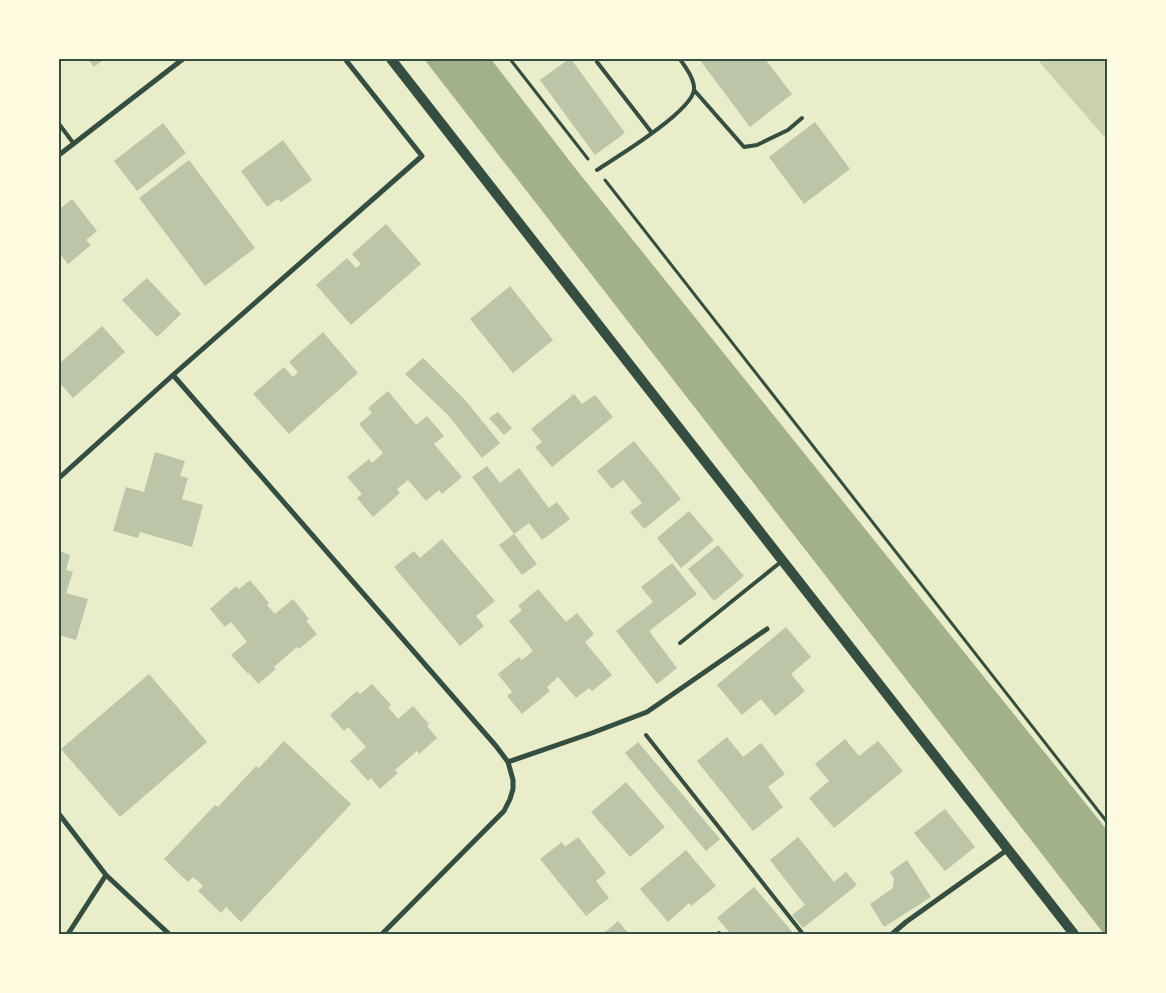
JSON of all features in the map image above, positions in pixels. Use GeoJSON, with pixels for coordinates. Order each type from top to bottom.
{"type":"FeatureCollection","features":[{"type":"Feature","properties":{"kind":"main road"},"geometry":{"type":"LineString","coordinates":[[391,59],[1074,934]]}},
{"type":"Feature","properties":{"kind":"street"},"geometry":{"type":"LineString","coordinates":[[59,478],[173,374],[422,156],[346,59]]}},
{"type":"Feature","properties":{"kind":"street"},"geometry":{"type":"LineString","coordinates":[[59,156],[179,60]]}},
{"type":"Feature","properties":{"kind":"street"},"geometry":{"type":"LineString","coordinates":[[173,374],[508,762],[513,780],[513,789],[504,811],[382,934]]}},
{"type":"Feature","properties":{"kind":"street"},"geometry":{"type":"LineString","coordinates":[[508,762],[647,712],[766,629]]}},
{"type":"Feature","properties":{"kind":"street"},"geometry":{"type":"LineString","coordinates":[[59,814],[106,875],[169,934]]}},
{"type":"Feature","properties":{"kind":"street"},"geometry":{"type":"LineString","coordinates":[[892,934],[1007,850]]}},
{"type":"Feature","properties":{"kind":"street"},"geometry":{"type":"LineString","coordinates":[[68,934],[106,875]]}},
{"type":"Feature","properties":{"kind":"lane"},"geometry":{"type":"LineString","coordinates":[[680,59],[688,70],[694,90],[744,147],[757,145],[788,130],[802,118]]}},
{"type":"Feature","properties":{"kind":"lane"},"geometry":{"type":"LineString","coordinates":[[597,62],[652,133]]}},
{"type":"Feature","properties":{"kind":"lane"},"geometry":{"type":"LineString","coordinates":[[597,170],[652,133],[686,105],[694,90]]}},
{"type":"Feature","properties":{"kind":"lane"},"geometry":{"type":"LineString","coordinates":[[59,124],[74,144]]}},
{"type":"Feature","properties":{"kind":"lane"},"geometry":{"type":"LineString","coordinates":[[680,643],[782,561]]}},
{"type":"Feature","properties":{"kind":"lane"},"geometry":{"type":"LineString","coordinates":[[646,735],[803,934]]}},
{"type":"Feature","properties":{"kind":"path"},"geometry":{"type":"LineString","coordinates":[[510,59],[1107,822]]}},
{"type":"Feature","properties":{"kind":"shaded area"},"geometry":{"type":"Polygon","coordinates":[[[424,59],[491,59],[575,168],[1107,830],[1107,934],[1104,934],[424,59]]]}},
{"type":"Feature","properties":{"kind":"shaded area"},"geometry":{"type":"Polygon","coordinates":[[[1038,59],[1107,59],[1107,140],[1042,65],[1038,59]]]}},
{"type":"Feature","properties":{"kind":"building"},"geometry":{"type":"Polygon","coordinates":[[[88,59],[104,59],[94,67],[88,59]]]}},
{"type":"Feature","properties":{"kind":"building"},"geometry":{"type":"Polygon","coordinates":[[[571,59],[625,133],[595,155],[540,80],[571,59]]]}},
{"type":"Feature","properties":{"kind":"building"},"geometry":{"type":"Polygon","coordinates":[[[699,59],[765,59],[792,94],[750,127],[699,59]]]}},
{"type":"Feature","properties":{"kind":"building"},"geometry":{"type":"Polygon","coordinates":[[[815,122],[850,169],[804,204],[769,157],[815,122]]]}},
{"type":"Feature","properties":{"kind":"building"},"geometry":{"type":"Polygon","coordinates":[[[163,123],[186,153],[137,191],[114,161],[163,123]]]}},
{"type":"Feature","properties":{"kind":"building"},"geometry":{"type":"Polygon","coordinates":[[[283,140],[312,180],[281,202],[278,199],[267,207],[241,171],[283,140]]]}},
{"type":"Feature","properties":{"kind":"building"},"geometry":{"type":"Polygon","coordinates":[[[189,160],[255,248],[205,286],[139,198],[189,160]]]}},
{"type":"Feature","properties":{"kind":"building"},"geometry":{"type":"Polygon","coordinates":[[[72,199],[97,231],[86,240],[91,245],[68,264],[59,253],[59,206],[61,208],[72,199]]]}},
{"type":"Feature","properties":{"kind":"building"},"geometry":{"type":"Polygon","coordinates":[[[386,224],[421,264],[351,325],[316,285],[347,258],[356,268],[361,264],[352,254],[386,224]]]}},
{"type":"Feature","properties":{"kind":"building"},"geometry":{"type":"Polygon","coordinates":[[[147,278],[181,314],[157,337],[122,300],[147,278]]]}},
{"type":"Feature","properties":{"kind":"building"},"geometry":{"type":"Polygon","coordinates":[[[510,286],[553,340],[513,373],[470,319],[510,286]]]}},
{"type":"Feature","properties":{"kind":"building"},"geometry":{"type":"Polygon","coordinates":[[[102,326],[125,352],[73,398],[59,382],[59,364],[102,326]]]}},
{"type":"Feature","properties":{"kind":"building"},"geometry":{"type":"Polygon","coordinates":[[[323,332],[358,373],[289,434],[253,394],[284,367],[293,377],[298,372],[289,362],[323,332]]]}},
{"type":"Feature","properties":{"kind":"building"},"geometry":{"type":"Polygon","coordinates":[[[423,358],[466,401],[500,443],[482,458],[448,415],[405,374],[423,358]]]}},
{"type":"Feature","properties":{"kind":"building"},"geometry":{"type":"Polygon","coordinates":[[[388,391],[416,425],[427,416],[444,436],[434,444],[462,477],[442,494],[439,490],[426,501],[408,480],[397,489],[400,493],[373,517],[357,498],[362,494],[347,477],[369,459],[372,463],[383,453],[359,424],[372,413],[368,408],[388,391]]]}},
{"type":"Feature","properties":{"kind":"building"},"geometry":{"type":"Polygon","coordinates":[[[574,394],[582,404],[595,395],[613,417],[552,467],[535,447],[542,442],[531,429],[574,394]]]}},
{"type":"Feature","properties":{"kind":"building"},"geometry":{"type":"Polygon","coordinates":[[[498,412],[512,428],[504,435],[489,418],[498,412]]]}},
{"type":"Feature","properties":{"kind":"building"},"geometry":{"type":"Polygon","coordinates":[[[634,441],[681,499],[644,529],[630,512],[642,503],[623,480],[612,489],[597,471],[634,441]]]}},
{"type":"Feature","properties":{"kind":"building"},"geometry":{"type":"Polygon","coordinates":[[[155,452],[185,461],[180,476],[188,478],[182,499],[203,505],[192,547],[140,532],[138,538],[113,531],[126,487],[144,492],[155,452]]]}},
{"type":"Feature","properties":{"kind":"building"},"geometry":{"type":"Polygon","coordinates":[[[487,466],[500,483],[519,468],[549,508],[557,502],[570,519],[542,540],[529,523],[514,534],[472,477],[487,466]]]}},
{"type":"Feature","properties":{"kind":"building"},"geometry":{"type":"Polygon","coordinates":[[[689,511],[714,540],[681,568],[657,538],[689,511]]]}},
{"type":"Feature","properties":{"kind":"building"},"geometry":{"type":"Polygon","coordinates":[[[514,534],[537,564],[522,575],[499,545],[514,534]]]}},
{"type":"Feature","properties":{"kind":"building"},"geometry":{"type":"Polygon","coordinates":[[[442,539],[495,601],[476,616],[484,626],[460,646],[394,567],[414,551],[420,558],[442,539]]]}},
{"type":"Feature","properties":{"kind":"building"},"geometry":{"type":"Polygon","coordinates":[[[718,545],[744,576],[714,601],[688,569],[718,545]]]}},
{"type":"Feature","properties":{"kind":"building"},"geometry":{"type":"Polygon","coordinates":[[[59,551],[70,555],[66,570],[73,572],[66,593],[88,599],[76,640],[59,635],[59,551]]]}},
{"type":"Feature","properties":{"kind":"building"},"geometry":{"type":"Polygon","coordinates":[[[672,563],[697,594],[649,631],[677,668],[657,684],[616,631],[653,602],[641,587],[672,563]]]}},
{"type":"Feature","properties":{"kind":"building"},"geometry":{"type":"Polygon","coordinates":[[[250,580],[269,603],[267,605],[275,614],[293,599],[309,619],[306,621],[317,634],[299,649],[297,647],[274,667],[276,669],[258,684],[231,655],[247,642],[231,622],[225,627],[210,609],[236,586],[239,589],[250,580]]]}},
{"type":"Feature","properties":{"kind":"building"},"geometry":{"type":"Polygon","coordinates":[[[538,589],[566,622],[577,613],[594,634],[585,642],[612,675],[592,691],[589,688],[576,698],[558,677],[547,687],[550,691],[522,714],[507,696],[512,692],[498,674],[519,657],[522,660],[533,651],[509,621],[522,610],[518,606],[538,589]]]}},
{"type":"Feature","properties":{"kind":"building"},"geometry":{"type":"Polygon","coordinates":[[[786,627],[811,657],[791,674],[805,691],[775,716],[761,699],[742,715],[717,685],[786,627]]]}},
{"type":"Feature","properties":{"kind":"building"},"geometry":{"type":"Polygon","coordinates":[[[149,674],[207,742],[120,817],[61,749],[149,674]]]}},
{"type":"Feature","properties":{"kind":"building"},"geometry":{"type":"Polygon","coordinates":[[[372,684],[391,705],[388,707],[398,719],[413,706],[429,724],[427,726],[437,738],[419,754],[417,751],[395,770],[398,773],[380,789],[371,778],[368,781],[350,761],[366,747],[348,727],[344,731],[330,715],[357,691],[360,694],[372,684]]]}},
{"type":"Feature","properties":{"kind":"building"},"geometry":{"type":"Polygon","coordinates":[[[727,737],[743,757],[761,743],[785,774],[768,787],[783,807],[753,831],[697,761],[727,737]]]}},
{"type":"Feature","properties":{"kind":"building"},"geometry":{"type":"Polygon","coordinates":[[[845,739],[859,756],[878,741],[903,771],[834,828],[809,798],[829,781],[815,764],[845,739]]]}},
{"type":"Feature","properties":{"kind":"building"},"geometry":{"type":"Polygon","coordinates":[[[284,741],[351,804],[241,922],[226,907],[221,913],[198,891],[203,886],[198,881],[193,877],[188,882],[164,859],[215,805],[218,807],[256,766],[259,768],[284,741]]]}},
{"type":"Feature","properties":{"kind":"building"},"geometry":{"type":"Polygon","coordinates":[[[638,742],[720,839],[706,851],[625,753],[638,742]]]}},
{"type":"Feature","properties":{"kind":"building"},"geometry":{"type":"Polygon","coordinates":[[[626,782],[665,827],[630,857],[591,812],[626,782]]]}},
{"type":"Feature","properties":{"kind":"building"},"geometry":{"type":"Polygon","coordinates":[[[945,809],[975,847],[945,871],[914,833],[945,809]]]}},
{"type":"Feature","properties":{"kind":"building"},"geometry":{"type":"Polygon","coordinates":[[[578,837],[606,873],[596,881],[609,898],[586,916],[540,859],[562,842],[565,847],[578,837]]]}},
{"type":"Feature","properties":{"kind":"building"},"geometry":{"type":"Polygon","coordinates":[[[798,837],[834,882],[846,872],[857,885],[803,928],[792,915],[805,905],[770,860],[798,837]]]}},
{"type":"Feature","properties":{"kind":"building"},"geometry":{"type":"Polygon","coordinates":[[[686,850],[716,886],[691,906],[689,903],[668,922],[640,889],[686,850]]]}},
{"type":"Feature","properties":{"kind":"building"},"geometry":{"type":"Polygon","coordinates":[[[907,860],[931,897],[884,927],[870,904],[893,888],[894,879],[890,872],[907,860]]]}},
{"type":"Feature","properties":{"kind":"building"},"geometry":{"type":"Polygon","coordinates":[[[754,887],[794,934],[731,934],[717,918],[754,887]]]}},
{"type":"Feature","properties":{"kind":"building"},"geometry":{"type":"Polygon","coordinates":[[[618,921],[629,934],[603,934],[618,921]]]}}]}
